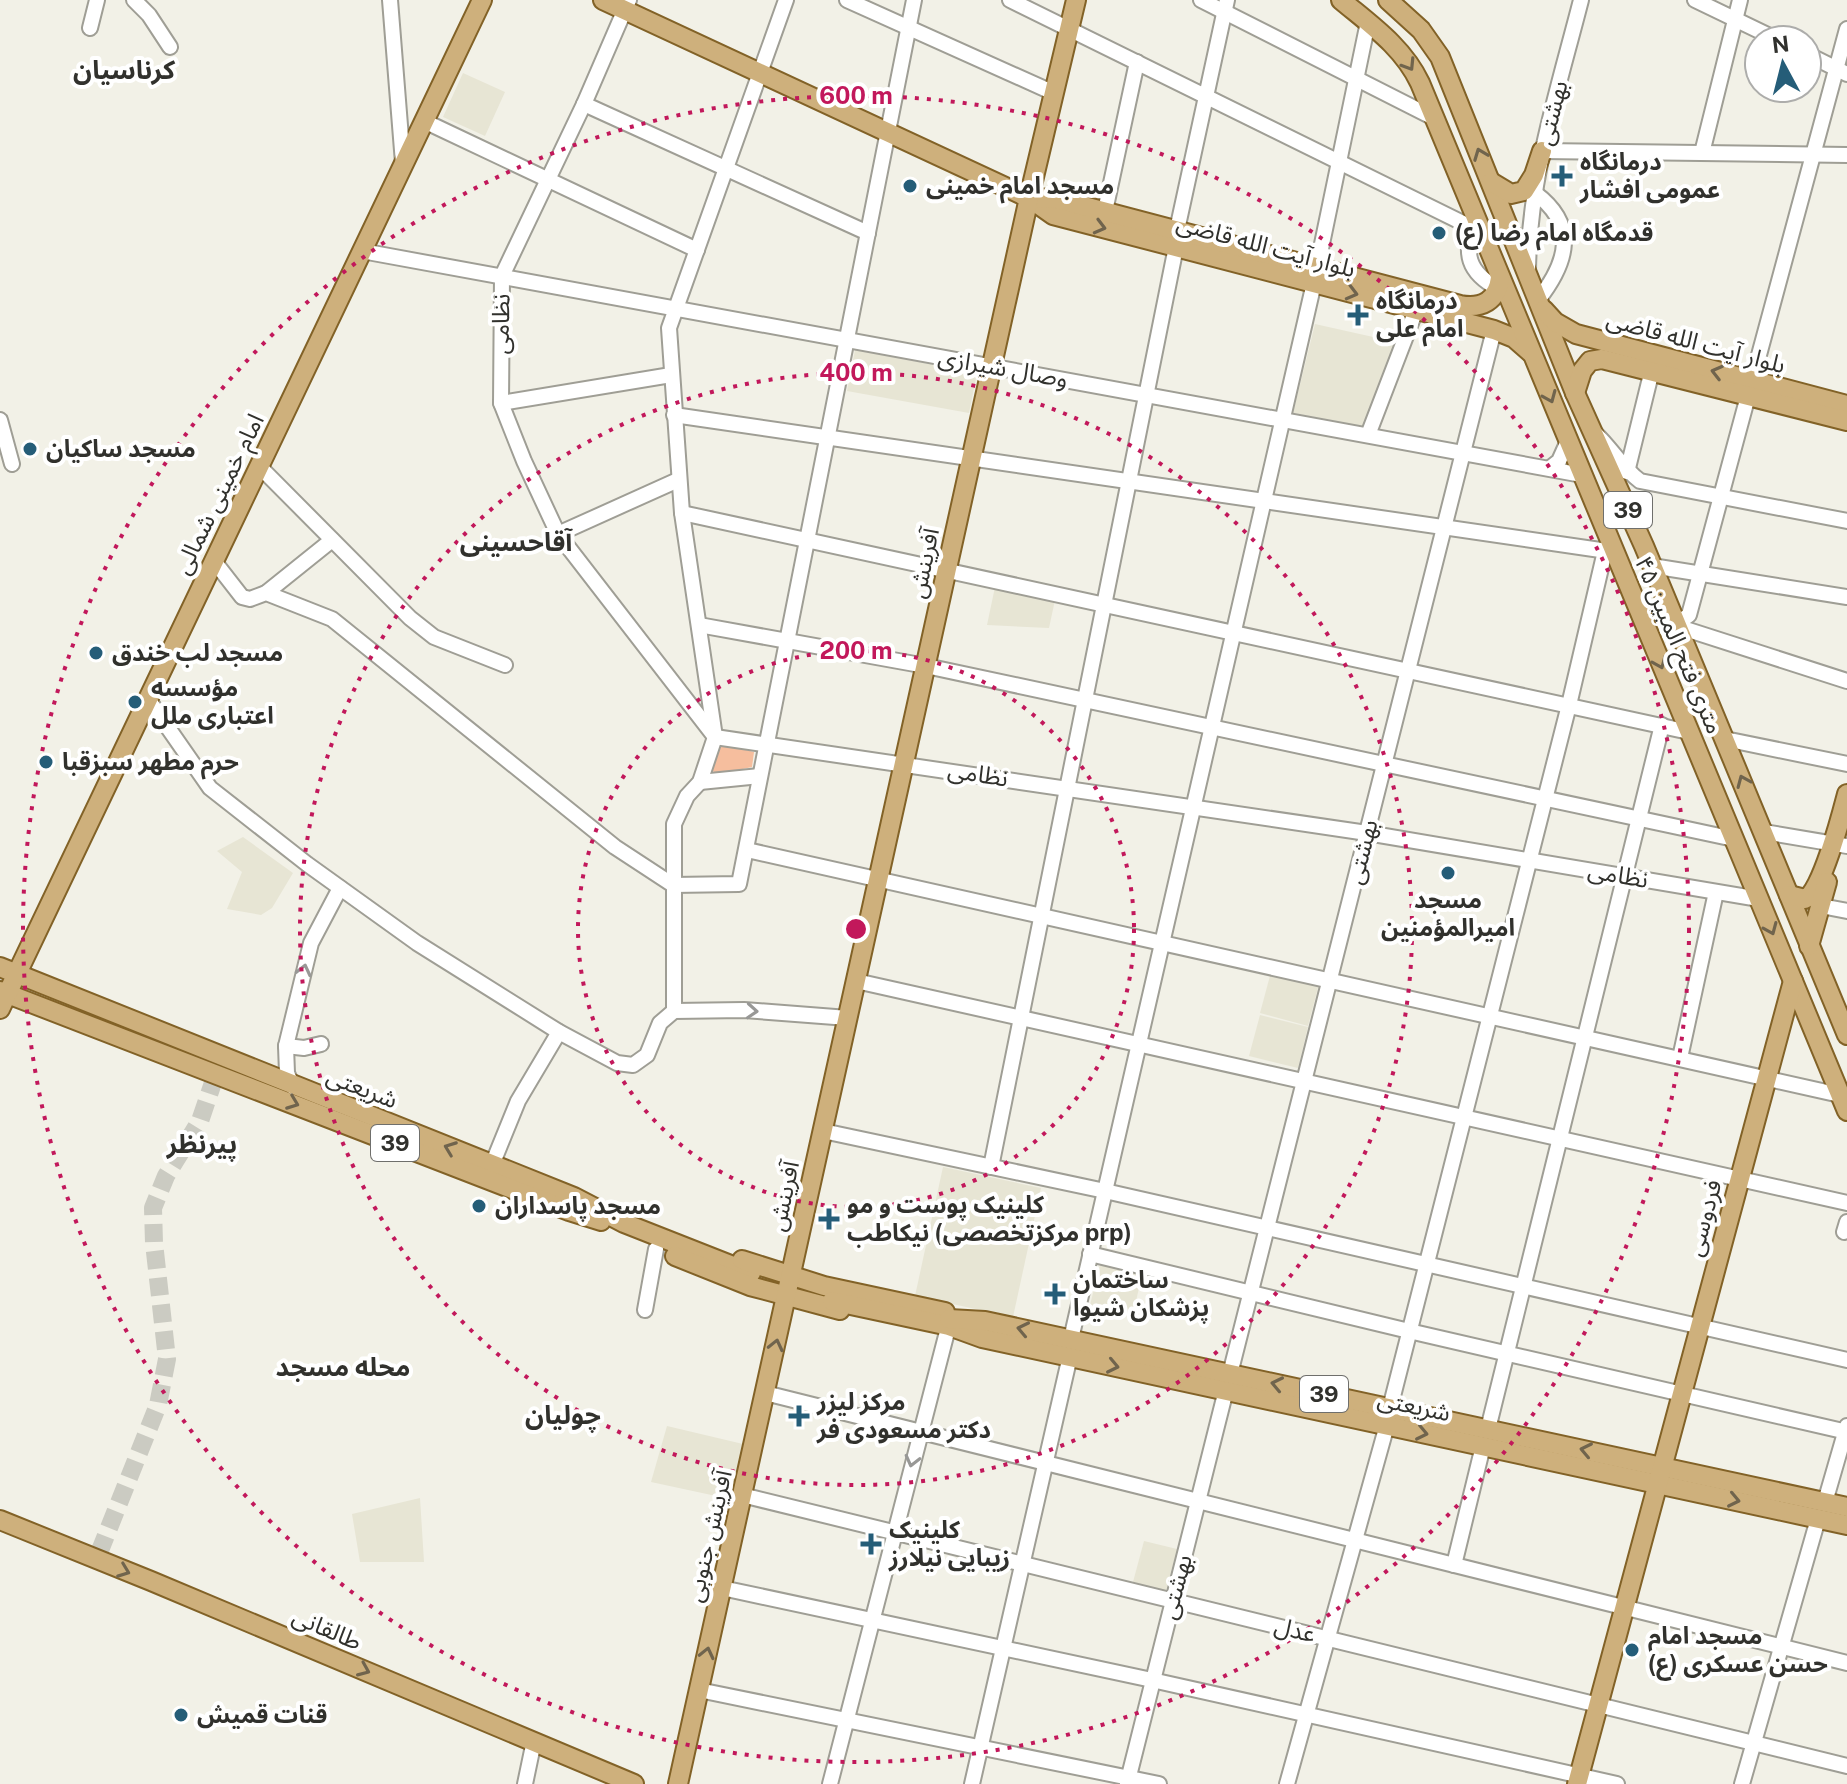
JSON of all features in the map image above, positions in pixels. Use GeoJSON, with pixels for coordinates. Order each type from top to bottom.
{"type":"FeatureCollection","features":[{"type":"Feature","properties":{"kind":"main road","name":"امام خمینی شمالی"},"geometry":{"type":"LineString","coordinates":[[2,998],[8,970],[148,699],[482,0]]}},
{"type":"Feature","properties":{"kind":"main road","name":"بلوار آیت الله قاضی"},"geometry":{"type":"LineString","coordinates":[[603,0],[627,5],[760,73],[1029,198],[1053,215],[1176,238],[1316,276],[1416,310],[1494,330],[1514,338],[1532,354]]}},
{"type":"Feature","properties":{"kind":"main road","name":"آفرینش"},"geometry":{"type":"LineString","coordinates":[[786,1298],[1029,198],[1076,0]]}},
{"type":"Feature","properties":{"kind":"main road","name":"۴۵ متری فتح المبین"},"geometry":{"type":"LineString","coordinates":[[1341,0],[1408,60],[1844,1103]]}},
{"type":"Feature","properties":{"kind":"main road","name":"۴۵ متری فتح المبین"},"geometry":{"type":"LineString","coordinates":[[1388,0],[1421,30],[1440,57],[1575,393],[1644,546],[1847,1035]]}},
{"type":"Feature","properties":{"kind":"main road"},"geometry":{"type":"LineString","coordinates":[[1491,182],[1511,194],[1524,191],[1534,175],[1542,151]]}},
{"type":"Feature","properties":{"kind":"main road","name":"بلوار آیت الله قاضی"},"geometry":{"type":"LineString","coordinates":[[1029,198],[1057,199],[1105,211],[1176,238]]}},
{"type":"Feature","properties":{"kind":"main road","name":"بلوار آیت الله قاضی"},"geometry":{"type":"LineString","coordinates":[[1316,276],[1470,307],[1486,303],[1500,283]]}},
{"type":"Feature","properties":{"kind":"main road","name":"بلوار آیت‌ الله قاضی"},"geometry":{"type":"LineString","coordinates":[[1540,304],[1566,329],[1589,338],[1750,388],[1797,400],[1847,405]]}},
{"type":"Feature","properties":{"kind":"main road"},"geometry":{"type":"LineString","coordinates":[[1589,338],[1581,347],[1585,358],[1590,361],[1602,359],[1750,388]]}},
{"type":"Feature","properties":{"kind":"main road"},"geometry":{"type":"LineString","coordinates":[[1575,393],[1582,371],[1590,361]]}},
{"type":"Feature","properties":{"kind":"main road"},"geometry":{"type":"LineString","coordinates":[[1797,400],[1847,421]]}},
{"type":"Feature","properties":{"kind":"main road"},"geometry":{"type":"LineString","coordinates":[[1612,553],[1624,564],[1635,564],[1642,556],[1644,546]]}},
{"type":"Feature","properties":{"kind":"main road"},"geometry":{"type":"LineString","coordinates":[[1640,613],[1641,602],[1650,594],[1662,596],[1672,615]]}},
{"type":"Feature","properties":{"kind":"main road"},"geometry":{"type":"LineString","coordinates":[[1809,946],[1840,845],[1847,794]]}},
{"type":"Feature","properties":{"kind":"main road"},"geometry":{"type":"LineString","coordinates":[[1789,895],[1799,899],[1810,898],[1840,845]]}},
{"type":"Feature","properties":{"kind":"main road","name":"شریعتی"},"geometry":{"type":"LineString","coordinates":[[8,970],[224,1067],[572,1204]]}},
{"type":"Feature","properties":{"kind":"main road","name":"فردوسی"},"geometry":{"type":"LineString","coordinates":[[1578,1780],[1793,981]]}},
{"type":"Feature","properties":{"kind":"main road","name":"شریعتی"},"geometry":{"type":"LineString","coordinates":[[2,998],[183,1063],[224,1067],[293,1087],[492,1165],[572,1204]]}},
{"type":"Feature","properties":{"kind":"main road","name":"39"},"geometry":{"type":"LineString","coordinates":[[56,1002],[224,1067]]}},
{"type":"Feature","properties":{"kind":"main road"},"geometry":{"type":"LineString","coordinates":[[572,1204],[656,1249],[752,1276],[791,1277],[831,1298],[947,1332],[984,1330]]}},
{"type":"Feature","properties":{"kind":"main road"},"geometry":{"type":"LineString","coordinates":[[572,1204],[752,1276],[786,1298],[831,1298]]}},
{"type":"Feature","properties":{"kind":"main road","name":"آفرینش جنوبی"},"geometry":{"type":"LineString","coordinates":[[678,1784],[786,1298]]}},
{"type":"Feature","properties":{"kind":"main road","name":"شریعتی"},"geometry":{"type":"LineString","coordinates":[[831,1298],[950,1320],[984,1330],[1821,1510],[1847,1525]]}},
{"type":"Feature","properties":{"kind":"main road","name":"شریعتی"},"geometry":{"type":"LineString","coordinates":[[1821,1510],[1847,1507]]}},
{"type":"Feature","properties":{"kind":"main road","name":"طالقانی"},"geometry":{"type":"LineString","coordinates":[[0,1512],[634,1784]]}},
{"type":"Feature","properties":{"kind":"main road","name":"طالقانی"},"geometry":{"type":"LineString","coordinates":[[0,1520],[97,1556]]}},
{"type":"Feature","properties":{"kind":"street"},"geometry":{"type":"LineString","coordinates":[[90,28],[97,0]]}},
{"type":"Feature","properties":{"kind":"street"},"geometry":{"type":"LineString","coordinates":[[134,0],[149,15],[170,47]]}},
{"type":"Feature","properties":{"kind":"street"},"geometry":{"type":"LineString","coordinates":[[390,0],[403,165]]}},
{"type":"Feature","properties":{"kind":"street"},"geometry":{"type":"LineString","coordinates":[[674,1011],[674,824],[687,796],[700,782],[715,737],[678,480],[669,328],[786,0]]}},
{"type":"Feature","properties":{"kind":"street"},"geometry":{"type":"LineString","coordinates":[[847,0],[1054,93]]}},
{"type":"Feature","properties":{"kind":"street"},"geometry":{"type":"LineString","coordinates":[[266,593],[332,619],[615,847],[673,885],[739,884],[914,0]]}},
{"type":"Feature","properties":{"kind":"street"},"geometry":{"type":"LineString","coordinates":[[1010,0],[1339,162],[1475,225]]}},
{"type":"Feature","properties":{"kind":"street"},"geometry":{"type":"LineString","coordinates":[[1201,0],[1225,6],[1434,118]]}},
{"type":"Feature","properties":{"kind":"street","name":"بهشتی"},"geometry":{"type":"LineString","coordinates":[[1528,276],[1530,221],[1542,151],[1581,0]]}},
{"type":"Feature","properties":{"kind":"street"},"geometry":{"type":"LineString","coordinates":[[1695,0],[1744,24]]}},
{"type":"Feature","properties":{"kind":"street"},"geometry":{"type":"LineString","coordinates":[[1702,153],[1740,0]]}},
{"type":"Feature","properties":{"kind":"street"},"geometry":{"type":"LineString","coordinates":[[502,276],[584,104],[627,5]]}},
{"type":"Feature","properties":{"kind":"street"},"geometry":{"type":"LineString","coordinates":[[991,1167],[1225,6]]}},
{"type":"Feature","properties":{"kind":"street"},"geometry":{"type":"LineString","coordinates":[[972,1784],[1090,1254],[1316,276],[1368,22]]}},
{"type":"Feature","properties":{"kind":"street"},"geometry":{"type":"LineString","coordinates":[[1672,615],[1682,620],[1689,615],[1813,154],[1842,71],[1847,29]]}},
{"type":"Feature","properties":{"kind":"street"},"geometry":{"type":"LineString","coordinates":[[1105,211],[1137,62]]}},
{"type":"Feature","properties":{"kind":"street"},"geometry":{"type":"LineString","coordinates":[[1823,62],[1842,71]]}},
{"type":"Feature","properties":{"kind":"street"},"geometry":{"type":"LineString","coordinates":[[584,104],[868,233]]}},
{"type":"Feature","properties":{"kind":"street"},"geometry":{"type":"LineString","coordinates":[[424,121],[697,250]]}},
{"type":"Feature","properties":{"kind":"street"},"geometry":{"type":"LineString","coordinates":[[1542,151],[1847,155]]}},
{"type":"Feature","properties":{"kind":"street"},"geometry":{"type":"LineString","coordinates":[[1535,193],[1556,214],[1564,238],[1564,255],[1540,304]]}},
{"type":"Feature","properties":{"kind":"street","name":"وصال شیرازی"},"geometry":{"type":"LineString","coordinates":[[362,251],[1582,475]]}},
{"type":"Feature","properties":{"kind":"street","name":"نظامی"},"geometry":{"type":"LineString","coordinates":[[502,276],[501,403],[524,461],[558,534],[715,737],[1193,806],[1759,899]]}},
{"type":"Feature","properties":{"kind":"street"},"geometry":{"type":"LineString","coordinates":[[1368,435],[1416,310]]}},
{"type":"Feature","properties":{"kind":"street","name":"بهشتی"},"geometry":{"type":"LineString","coordinates":[[1127,1781],[1494,330]]}},
{"type":"Feature","properties":{"kind":"street"},"geometry":{"type":"LineString","coordinates":[[1627,472],[1652,370]]}},
{"type":"Feature","properties":{"kind":"street"},"geometry":{"type":"LineString","coordinates":[[501,403],[671,375]]}},
{"type":"Feature","properties":{"kind":"street"},"geometry":{"type":"LineString","coordinates":[[674,415],[1612,553],[1544,798],[1388,1417],[1287,1784]]}},
{"type":"Feature","properties":{"kind":"street"},"geometry":{"type":"LineString","coordinates":[[0,420],[12,464]]}},
{"type":"Feature","properties":{"kind":"street"},"geometry":{"type":"LineString","coordinates":[[1591,429],[1608,445],[1627,472],[1647,482],[1847,521]]}},
{"type":"Feature","properties":{"kind":"street"},"geometry":{"type":"LineString","coordinates":[[1550,468],[1565,451],[1568,441]]}},
{"type":"Feature","properties":{"kind":"street"},"geometry":{"type":"LineString","coordinates":[[259,466],[410,618],[434,637],[505,665]]}},
{"type":"Feature","properties":{"kind":"street"},"geometry":{"type":"LineString","coordinates":[[558,534],[678,480]]}},
{"type":"Feature","properties":{"kind":"street"},"geometry":{"type":"LineString","coordinates":[[1626,506],[1647,482]]}},
{"type":"Feature","properties":{"kind":"street"},"geometry":{"type":"LineString","coordinates":[[682,513],[1689,732]]}},
{"type":"Feature","properties":{"kind":"street"},"geometry":{"type":"LineString","coordinates":[[214,561],[242,597],[250,599],[266,593],[332,540]]}},
{"type":"Feature","properties":{"kind":"street"},"geometry":{"type":"LineString","coordinates":[[1652,566],[1847,597]]}},
{"type":"Feature","properties":{"kind":"street"},"geometry":{"type":"LineString","coordinates":[[1672,615],[1847,681]]}},
{"type":"Feature","properties":{"kind":"street"},"geometry":{"type":"LineString","coordinates":[[699,625],[926,666],[1734,839]]}},
{"type":"Feature","properties":{"kind":"street"},"geometry":{"type":"LineString","coordinates":[[148,699],[210,788],[427,950],[559,1032],[617,1063],[633,1065],[647,1055],[660,1023],[674,1011],[744,1010],[848,1018]]}},
{"type":"Feature","properties":{"kind":"street"},"geometry":{"type":"LineString","coordinates":[[1454,1565],[1662,725]]}},
{"type":"Feature","properties":{"kind":"street"},"geometry":{"type":"LineString","coordinates":[[1725,739],[1847,764]]}},
{"type":"Feature","properties":{"kind":"street"},"geometry":{"type":"LineString","coordinates":[[700,782],[760,776]]}},
{"type":"Feature","properties":{"kind":"street"},"geometry":{"type":"LineString","coordinates":[[1764,832],[1840,845]]}},
{"type":"Feature","properties":{"kind":"street"},"geometry":{"type":"LineString","coordinates":[[747,850],[1585,1036],[1766,1078],[1844,1103]]}},
{"type":"Feature","properties":{"kind":"street"},"geometry":{"type":"LineString","coordinates":[[293,1087],[287,1073],[286,1046],[311,943],[340,888]]}},
{"type":"Feature","properties":{"kind":"street"},"geometry":{"type":"LineString","coordinates":[[1680,1058],[1716,892]]}},
{"type":"Feature","properties":{"kind":"street"},"geometry":{"type":"LineString","coordinates":[[1821,906],[1847,911]]}},
{"type":"Feature","properties":{"kind":"street"},"geometry":{"type":"LineString","coordinates":[[856,981],[1847,1203]]}},
{"type":"Feature","properties":{"kind":"street"},"geometry":{"type":"LineString","coordinates":[[492,1165],[518,1101],[559,1032]]}},
{"type":"Feature","properties":{"kind":"street"},"geometry":{"type":"LineString","coordinates":[[286,1046],[304,1048],[321,1044]]}},
{"type":"Feature","properties":{"kind":"street"},"geometry":{"type":"LineString","coordinates":[[823,1131],[1105,1191],[1847,1360]]}},
{"type":"Feature","properties":{"kind":"street"},"geometry":{"type":"LineString","coordinates":[[645,1310],[656,1249]]}},
{"type":"Feature","properties":{"kind":"street"},"geometry":{"type":"LineString","coordinates":[[1090,1254],[1409,1331],[1846,1430],[1742,1784]]}},
{"type":"Feature","properties":{"kind":"street"},"geometry":{"type":"LineString","coordinates":[[830,1784],[947,1332]]}},
{"type":"Feature","properties":{"kind":"street"},"geometry":{"type":"LineString","coordinates":[[765,1393],[1847,1663]]}},
{"type":"Feature","properties":{"kind":"street","name":"عدل"},"geometry":{"type":"LineString","coordinates":[[742,1495],[1847,1766]]}},
{"type":"Feature","properties":{"kind":"street"},"geometry":{"type":"LineString","coordinates":[[722,1588],[1152,1680],[1578,1780],[1617,1784]]}},
{"type":"Feature","properties":{"kind":"street"},"geometry":{"type":"LineString","coordinates":[[699,1690],[980,1747],[1127,1781],[1159,1784]]}},
{"type":"Feature","properties":{"kind":"street"},"geometry":{"type":"LineString","coordinates":[[525,1784],[534,1741]]}},
{"type":"Feature","properties":{"kind":"shaded area"},"geometry":{"type":"Polygon","coordinates":[[[463,73],[505,92],[485,136],[443,117],[463,73]]]}},
{"type":"Feature","properties":{"kind":"shaded area"},"geometry":{"type":"Polygon","coordinates":[[[1315,324],[1400,343],[1367,427],[1293,413],[1315,324]]]}},
{"type":"Feature","properties":{"kind":"shaded area"},"geometry":{"type":"Polygon","coordinates":[[[855,350],[977,373],[969,413],[847,391],[855,350]]]}},
{"type":"Feature","properties":{"kind":"shaded area"},"geometry":{"type":"Polygon","coordinates":[[[995,587],[1055,600],[1049,628],[987,625],[995,587]]]}},
{"type":"Feature","properties":{"kind":"shaded area"},"geometry":{"type":"Polygon","coordinates":[[[726,745],[754,752],[752,767],[719,774],[712,771],[719,747],[726,745]]]}},
{"type":"Feature","properties":{"kind":"shaded area"},"geometry":{"type":"Polygon","coordinates":[[[243,837],[293,873],[272,908],[261,915],[227,909],[242,872],[217,851],[243,837]]]}},
{"type":"Feature","properties":{"kind":"shaded area"},"geometry":{"type":"Polygon","coordinates":[[[1271,972],[1319,984],[1308,1026],[1260,1013],[1271,972]]]}},
{"type":"Feature","properties":{"kind":"shaded area"},"geometry":{"type":"Polygon","coordinates":[[[1260,1015],[1308,1027],[1298,1068],[1249,1056],[1260,1015]]]}},
{"type":"Feature","properties":{"kind":"shaded area"},"geometry":{"type":"Polygon","coordinates":[[[943,1167],[1041,1188],[1013,1317],[915,1296],[943,1167]]]}},
{"type":"Feature","properties":{"kind":"shaded area"},"geometry":{"type":"Polygon","coordinates":[[[1100,1265],[1142,1274],[1133,1315],[1090,1305],[1100,1265]]]}},
{"type":"Feature","properties":{"kind":"shaded area"},"geometry":{"type":"Polygon","coordinates":[[[667,1426],[743,1444],[730,1499],[651,1482],[667,1426]]]}},
{"type":"Feature","properties":{"kind":"shaded area"},"geometry":{"type":"Polygon","coordinates":[[[420,1498],[424,1562],[360,1562],[352,1514],[420,1498]]]}},
{"type":"Feature","properties":{"kind":"shaded area"},"geometry":{"type":"Polygon","coordinates":[[[1144,1541],[1177,1549],[1166,1591],[1133,1582],[1144,1541]]]}},
{"type":"Feature","properties":{"kind":"tunnel"},"geometry":{"type":"LineString","coordinates":[[0,977],[56,999]]}},
{"type":"Feature","properties":{"kind":"tunnel"},"geometry":{"type":"LineString","coordinates":[[99,1553],[158,1405],[167,1359],[153,1208],[166,1176],[200,1121],[216,1074]]}},
{"type":"Feature","properties":{"kind":"tunnel"},"geometry":{"type":"LineString","coordinates":[[751,1273],[826,1294]]}},
{"type":"Feature","properties":{"kind":"place","name":"درمانگاه عمومی افشار"},"geometry":{"type":"Point","coordinates":[1562,176]}},
{"type":"Feature","properties":{"kind":"place","name":"مسجد امام خمینی"},"geometry":{"type":"Point","coordinates":[910,186]}},
{"type":"Feature","properties":{"kind":"place","name":"قدمگاه امام رضا (ع)"},"geometry":{"type":"Point","coordinates":[1439,233]}},
{"type":"Feature","properties":{"kind":"place","name":"درمانگاه امام علی"},"geometry":{"type":"Point","coordinates":[1358,315]}},
{"type":"Feature","properties":{"kind":"place","name":"مسجد ساکیان"},"geometry":{"type":"Point","coordinates":[30,449]}},
{"type":"Feature","properties":{"kind":"place","name":"مسجد لب خندق"},"geometry":{"type":"Point","coordinates":[96,653]}},
{"type":"Feature","properties":{"kind":"place","name":"مؤسسه اعتباری ملل"},"geometry":{"type":"Point","coordinates":[135,702]}},
{"type":"Feature","properties":{"kind":"place","name":"حرم مطهر سبزقبا"},"geometry":{"type":"Point","coordinates":[46,762]}},
{"type":"Feature","properties":{"kind":"place","name":"مسجد امیرالمؤمنین"},"geometry":{"type":"Point","coordinates":[1448,873]}},
{"type":"Feature","properties":{"kind":"place","name":"مسجد پاسداران"},"geometry":{"type":"Point","coordinates":[479,1206]}},
{"type":"Feature","properties":{"kind":"place","name":"کلینیک پوست و مو نیکاطب (مرکزتخصصی prp)"},"geometry":{"type":"Point","coordinates":[829,1219]}},
{"type":"Feature","properties":{"kind":"place","name":"ساختمان پزشکان شیوا"},"geometry":{"type":"Point","coordinates":[1055,1294]}},
{"type":"Feature","properties":{"kind":"place","name":"مرکز لیزر دکتر مسعودی فر"},"geometry":{"type":"Point","coordinates":[799,1416]}},
{"type":"Feature","properties":{"kind":"place","name":"کلینیک زیبایی نیلارز"},"geometry":{"type":"Point","coordinates":[871,1544]}},
{"type":"Feature","properties":{"kind":"place","name":"مسجد امام حسن عسکری (ع)"},"geometry":{"type":"Point","coordinates":[1632,1650]}},
{"type":"Feature","properties":{"kind":"place","name":"قنات قمیش"},"geometry":{"type":"Point","coordinates":[181,1715]}},
{"type":"Feature","properties":{"kind":"district","name":"کرناسیان"},"geometry":{"type":"Point","coordinates":[124,70]}},
{"type":"Feature","properties":{"kind":"district","name":"آقاحسینی"},"geometry":{"type":"Point","coordinates":[516,542]}},
{"type":"Feature","properties":{"kind":"district","name":"پیرنظر"},"geometry":{"type":"Point","coordinates":[202,1144]}},
{"type":"Feature","properties":{"kind":"district","name":"محله مسجد"},"geometry":{"type":"Point","coordinates":[343,1367]}},
{"type":"Feature","properties":{"kind":"district","name":"چولیان"},"geometry":{"type":"Point","coordinates":[563,1415]}}]}
